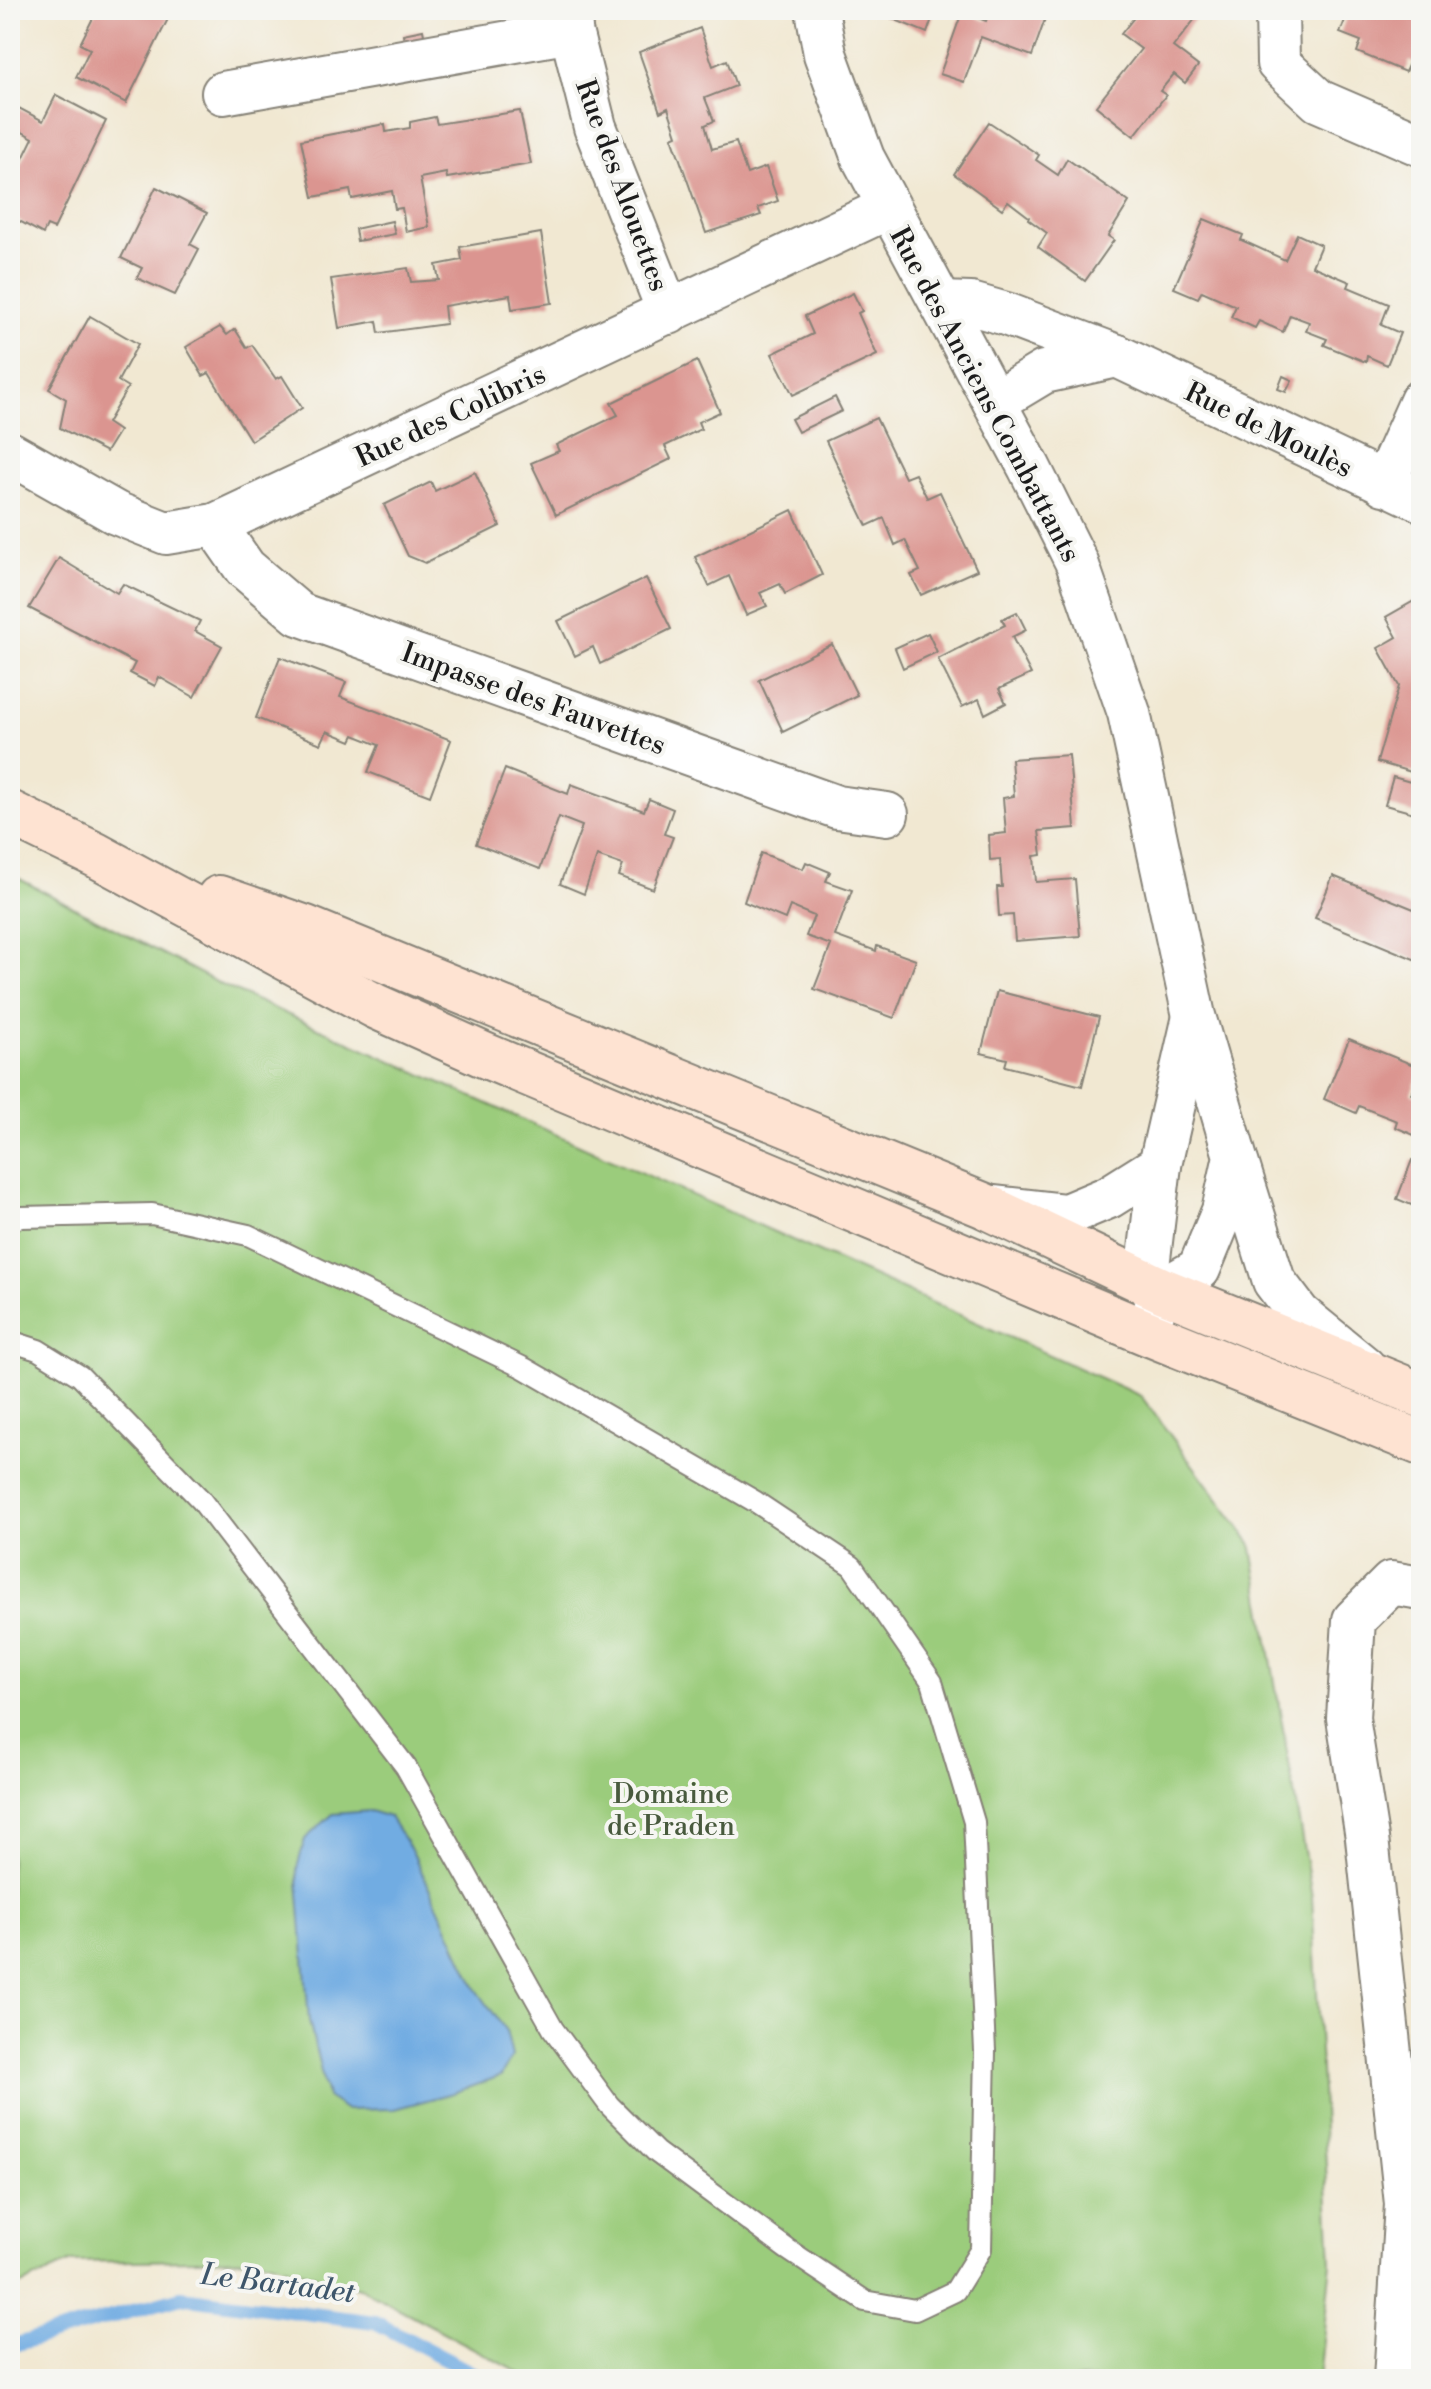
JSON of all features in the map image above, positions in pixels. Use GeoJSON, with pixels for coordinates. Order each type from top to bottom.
{"type":"FeatureCollection","features":[{"type":"Feature","properties":{"kind":"main road"},"geometry":{"type":"LineString","coordinates":[[10,813],[96,855],[375,1006],[1145,1332],[1421,1443]]}},
{"type":"Feature","properties":{"kind":"main road"},"geometry":{"type":"LineString","coordinates":[[96,855],[306,928],[983,1205],[1162,1290],[1421,1395]]}},
{"type":"Feature","properties":{"kind":"street","name":"Rue des Anciens Combattants"},"geometry":{"type":"LineString","coordinates":[[817,10],[825,54],[863,158],[1077,563],[1129,713],[1194,1016],[1274,1281],[1299,1314],[1377,1378]]}},
{"type":"Feature","properties":{"kind":"street"},"geometry":{"type":"LineString","coordinates":[[1277,10],[1278,63],[1319,101],[1421,145]]}},
{"type":"Feature","properties":{"kind":"street"},"geometry":{"type":"LineString","coordinates":[[223,93],[571,20]]}},
{"type":"Feature","properties":{"kind":"street","name":"Rue des Alouettes"},"geometry":{"type":"LineString","coordinates":[[571,20],[595,127],[669,313]]}},
{"type":"Feature","properties":{"kind":"street","name":"Rue des Colibris"},"geometry":{"type":"LineString","coordinates":[[10,453],[116,513],[166,533],[215,525],[888,208]]}},
{"type":"Feature","properties":{"kind":"street","name":"Rue de Moulès"},"geometry":{"type":"LineString","coordinates":[[941,303],[971,304],[1006,314],[1117,356],[1403,492]]}},
{"type":"Feature","properties":{"kind":"street"},"geometry":{"type":"LineString","coordinates":[[994,402],[1044,372],[1117,356]]}},
{"type":"Feature","properties":{"kind":"street"},"geometry":{"type":"LineString","coordinates":[[1403,492],[1421,401]]}},
{"type":"Feature","properties":{"kind":"street","name":"Impasse des Fauvettes"},"geometry":{"type":"LineString","coordinates":[[215,525],[245,568],[299,614],[837,807],[887,814]]}},
{"type":"Feature","properties":{"kind":"street","name":"Rue des Anciens Combattants"},"geometry":{"type":"LineString","coordinates":[[1194,1016],[1160,1165],[1148,1267],[1162,1290],[1199,1269],[1223,1211],[1235,1156]]}},
{"type":"Feature","properties":{"kind":"street"},"geometry":{"type":"LineString","coordinates":[[983,1205],[1066,1215],[1109,1197],[1160,1165]]}},
{"type":"Feature","properties":{"kind":"street"},"geometry":{"type":"LineString","coordinates":[[1145,1332],[1162,1290]]}},
{"type":"Feature","properties":{"kind":"street"},"geometry":{"type":"LineString","coordinates":[[1395,2379],[1410,2318],[1406,2204],[1367,1838],[1348,1718],[1354,1620],[1391,1583],[1421,1588]]}},
{"type":"Feature","properties":{"kind":"lane"},"geometry":{"type":"LineString","coordinates":[[10,1220],[21,1217],[152,1214],[248,1235],[524,1368],[756,1502],[852,1566],[932,1682],[974,1822],[985,2051],[981,2249],[955,2291],[915,2310],[865,2301],[787,2249],[656,2152],[609,2105],[553,2029],[406,1767],[201,1500],[80,1376],[38,1350],[10,1341]]}},
{"type":"Feature","properties":{"kind":"green space","name":"Domaine de Praden"},"geometry":{"type":"Polygon","coordinates":[[[10,874],[224,986],[1141,1396],[1251,1543],[1312,1897],[1331,2262],[1319,2379],[531,2379],[362,2289],[260,2259],[71,2262],[10,2290],[10,874]]]}},
{"type":"Feature","properties":{"kind":"water"},"geometry":{"type":"Polygon","coordinates":[[[370,1811],[390,1817],[413,1853],[475,1987],[506,2031],[512,2056],[501,2076],[453,2093],[394,2109],[347,2110],[327,2097],[309,2021],[297,1868],[305,1839],[333,1814],[370,1811]]]}},
{"type":"Feature","properties":{"kind":"building"},"geometry":{"type":"Polygon","coordinates":[[[97,10],[161,10],[170,15],[126,103],[76,77],[90,49],[80,44],[97,10]]]}},
{"type":"Feature","properties":{"kind":"building"},"geometry":{"type":"Polygon","coordinates":[[[885,10],[935,10],[927,33],[883,15],[885,10]]]}},
{"type":"Feature","properties":{"kind":"building"},"geometry":{"type":"Polygon","coordinates":[[[990,10],[1060,10],[1059,15],[1048,11],[1032,56],[981,37],[964,82],[940,74],[962,12],[986,21],[990,10]]]}},
{"type":"Feature","properties":{"kind":"building"},"geometry":{"type":"Polygon","coordinates":[[[1140,10],[1202,10],[1173,47],[1198,66],[1185,83],[1174,74],[1160,91],[1166,95],[1134,136],[1096,106],[1141,49],[1121,34],[1140,10]]]}},
{"type":"Feature","properties":{"kind":"building"},"geometry":{"type":"Polygon","coordinates":[[[1349,10],[1421,10],[1421,66],[1410,61],[1405,72],[1357,52],[1361,41],[1340,33],[1349,10]]]}},
{"type":"Feature","properties":{"kind":"building"},"geometry":{"type":"Polygon","coordinates":[[[700,28],[713,66],[727,60],[736,86],[705,98],[714,121],[705,125],[712,149],[736,142],[747,174],[766,167],[778,201],[758,208],[761,215],[706,233],[672,137],[677,135],[668,108],[660,112],[639,52],[700,28]]]}},
{"type":"Feature","properties":{"kind":"building"},"geometry":{"type":"Polygon","coordinates":[[[423,30],[425,40],[404,44],[403,34],[423,30]]]}},
{"type":"Feature","properties":{"kind":"building"},"geometry":{"type":"Polygon","coordinates":[[[56,95],[106,121],[54,229],[47,226],[43,234],[10,216],[13,208],[10,207],[10,185],[33,138],[10,125],[19,108],[43,121],[56,95]]]}},
{"type":"Feature","properties":{"kind":"building"},"geometry":{"type":"Polygon","coordinates":[[[520,111],[531,164],[447,178],[446,173],[420,178],[429,227],[406,232],[402,208],[395,209],[392,191],[352,199],[350,190],[313,197],[301,140],[385,124],[386,132],[410,128],[410,122],[435,117],[437,124],[520,111]]]}},
{"type":"Feature","properties":{"kind":"building"},"geometry":{"type":"Polygon","coordinates":[[[989,122],[1039,155],[1036,160],[1058,175],[1067,159],[1129,202],[1108,236],[1114,240],[1085,281],[1038,247],[1047,233],[1029,217],[1008,201],[1002,209],[954,174],[989,122]]]}},
{"type":"Feature","properties":{"kind":"building"},"geometry":{"type":"Polygon","coordinates":[[[156,187],[207,213],[190,244],[199,249],[175,295],[137,278],[142,268],[121,258],[156,187]]]}},
{"type":"Feature","properties":{"kind":"building"},"geometry":{"type":"Polygon","coordinates":[[[1204,219],[1243,235],[1241,240],[1285,260],[1297,234],[1321,245],[1312,266],[1350,282],[1348,287],[1389,304],[1381,325],[1400,333],[1387,365],[1367,356],[1366,362],[1324,345],[1327,339],[1306,331],[1309,322],[1290,315],[1283,332],[1259,321],[1255,328],[1231,317],[1236,306],[1202,291],[1198,298],[1174,288],[1204,219]]]}},
{"type":"Feature","properties":{"kind":"building"},"geometry":{"type":"Polygon","coordinates":[[[392,221],[395,234],[357,241],[355,229],[392,221]]]}},
{"type":"Feature","properties":{"kind":"building"},"geometry":{"type":"Polygon","coordinates":[[[541,233],[552,303],[512,309],[510,295],[444,306],[446,324],[379,333],[377,321],[339,328],[331,279],[408,268],[411,282],[439,280],[436,265],[462,260],[460,247],[541,233]]]}},
{"type":"Feature","properties":{"kind":"building"},"geometry":{"type":"Polygon","coordinates":[[[10,285],[19,295],[10,304],[10,285]]]}},
{"type":"Feature","properties":{"kind":"building"},"geometry":{"type":"Polygon","coordinates":[[[853,293],[862,311],[858,313],[877,355],[793,395],[772,354],[813,334],[805,316],[853,293]]]}},
{"type":"Feature","properties":{"kind":"building"},"geometry":{"type":"Polygon","coordinates":[[[90,316],[138,344],[118,381],[128,387],[107,423],[119,431],[106,452],[60,428],[66,399],[49,389],[90,316]]]}},
{"type":"Feature","properties":{"kind":"building"},"geometry":{"type":"Polygon","coordinates":[[[220,327],[227,335],[235,329],[247,348],[252,345],[276,379],[282,376],[302,408],[251,441],[209,373],[203,376],[186,347],[220,327]]]}},
{"type":"Feature","properties":{"kind":"building"},"geometry":{"type":"Polygon","coordinates":[[[697,361],[720,412],[698,422],[701,429],[665,446],[671,459],[556,515],[531,463],[559,451],[556,445],[618,415],[611,403],[697,361]]]}},
{"type":"Feature","properties":{"kind":"building"},"geometry":{"type":"Polygon","coordinates":[[[1283,376],[1292,380],[1286,392],[1278,389],[1283,376]]]}},
{"type":"Feature","properties":{"kind":"building"},"geometry":{"type":"Polygon","coordinates":[[[835,397],[842,411],[798,432],[791,419],[835,397]]]}},
{"type":"Feature","properties":{"kind":"building"},"geometry":{"type":"Polygon","coordinates":[[[876,418],[905,478],[915,474],[927,498],[940,492],[977,570],[921,595],[911,575],[920,571],[905,540],[895,545],[884,518],[867,526],[826,441],[876,418]]]}},
{"type":"Feature","properties":{"kind":"building"},"geometry":{"type":"Polygon","coordinates":[[[475,472],[500,526],[425,563],[408,556],[384,505],[431,482],[435,491],[475,472]]]}},
{"type":"Feature","properties":{"kind":"building"},"geometry":{"type":"Polygon","coordinates":[[[792,510],[822,575],[785,594],[780,584],[760,593],[767,606],[746,615],[729,576],[709,586],[695,557],[792,510]]]}},
{"type":"Feature","properties":{"kind":"building"},"geometry":{"type":"Polygon","coordinates":[[[59,558],[117,593],[123,584],[200,621],[195,631],[222,646],[194,697],[159,677],[155,686],[130,673],[135,663],[29,608],[59,558]]]}},
{"type":"Feature","properties":{"kind":"building"},"geometry":{"type":"Polygon","coordinates":[[[646,578],[671,629],[600,664],[593,647],[575,656],[558,621],[646,578]]]}},
{"type":"Feature","properties":{"kind":"building"},"geometry":{"type":"Polygon","coordinates":[[[1421,597],[1421,775],[1377,762],[1399,686],[1378,648],[1397,637],[1386,617],[1421,597]]]}},
{"type":"Feature","properties":{"kind":"building"},"geometry":{"type":"Polygon","coordinates":[[[1017,612],[1026,630],[1012,637],[1031,674],[999,689],[1006,703],[985,714],[979,699],[962,707],[938,659],[1005,625],[1002,619],[1017,612]]]}},
{"type":"Feature","properties":{"kind":"building"},"geometry":{"type":"Polygon","coordinates":[[[928,633],[937,652],[903,668],[895,648],[928,633]]]}},
{"type":"Feature","properties":{"kind":"building"},"geometry":{"type":"Polygon","coordinates":[[[832,644],[857,695],[783,732],[759,680],[832,644]]]}},
{"type":"Feature","properties":{"kind":"building"},"geometry":{"type":"Polygon","coordinates":[[[280,657],[346,682],[340,697],[451,740],[430,796],[368,772],[379,745],[354,735],[351,741],[327,731],[321,744],[256,718],[280,657]]]}},
{"type":"Feature","properties":{"kind":"building"},"geometry":{"type":"Polygon","coordinates":[[[1069,755],[1075,828],[1039,831],[1042,855],[1034,856],[1036,882],[1075,879],[1080,936],[1015,941],[1013,915],[999,916],[997,887],[1002,887],[1000,859],[990,860],[989,835],[1006,833],[1003,798],[1014,796],[1011,759],[1069,755]]]}},
{"type":"Feature","properties":{"kind":"building"},"geometry":{"type":"Polygon","coordinates":[[[505,769],[568,794],[571,784],[644,811],[649,799],[673,809],[664,834],[673,837],[653,889],[619,876],[623,865],[597,856],[584,894],[560,884],[582,826],[559,817],[540,869],[476,844],[505,769]]]}},
{"type":"Feature","properties":{"kind":"building"},"geometry":{"type":"Polygon","coordinates":[[[1393,777],[1421,785],[1421,815],[1385,805],[1393,777]]]}},
{"type":"Feature","properties":{"kind":"building"},"geometry":{"type":"Polygon","coordinates":[[[761,853],[803,869],[806,862],[830,872],[826,881],[852,890],[835,936],[876,951],[877,946],[916,960],[894,1018],[814,989],[831,945],[806,936],[814,916],[790,906],[785,919],[744,902],[761,853]]]}},
{"type":"Feature","properties":{"kind":"building"},"geometry":{"type":"Polygon","coordinates":[[[1333,876],[1421,912],[1421,962],[1315,918],[1333,876]]]}},
{"type":"Feature","properties":{"kind":"building"},"geometry":{"type":"Polygon","coordinates":[[[997,991],[1099,1017],[1082,1086],[1005,1066],[1007,1059],[981,1053],[997,991]]]}},
{"type":"Feature","properties":{"kind":"building"},"geometry":{"type":"Polygon","coordinates":[[[1349,1039],[1421,1068],[1411,1094],[1421,1098],[1421,1138],[1395,1127],[1397,1121],[1359,1106],[1356,1113],[1324,1099],[1349,1039]]]}},
{"type":"Feature","properties":{"kind":"building"},"geometry":{"type":"Polygon","coordinates":[[[1412,1160],[1421,1163],[1421,1209],[1397,1199],[1412,1160]]]}},
{"type":"Feature","properties":{"kind":"waterway","name":"Le Bartadet"},"geometry":{"type":"LineString","coordinates":[[10,2346],[181,2297],[375,2322],[484,2379]]}}]}
